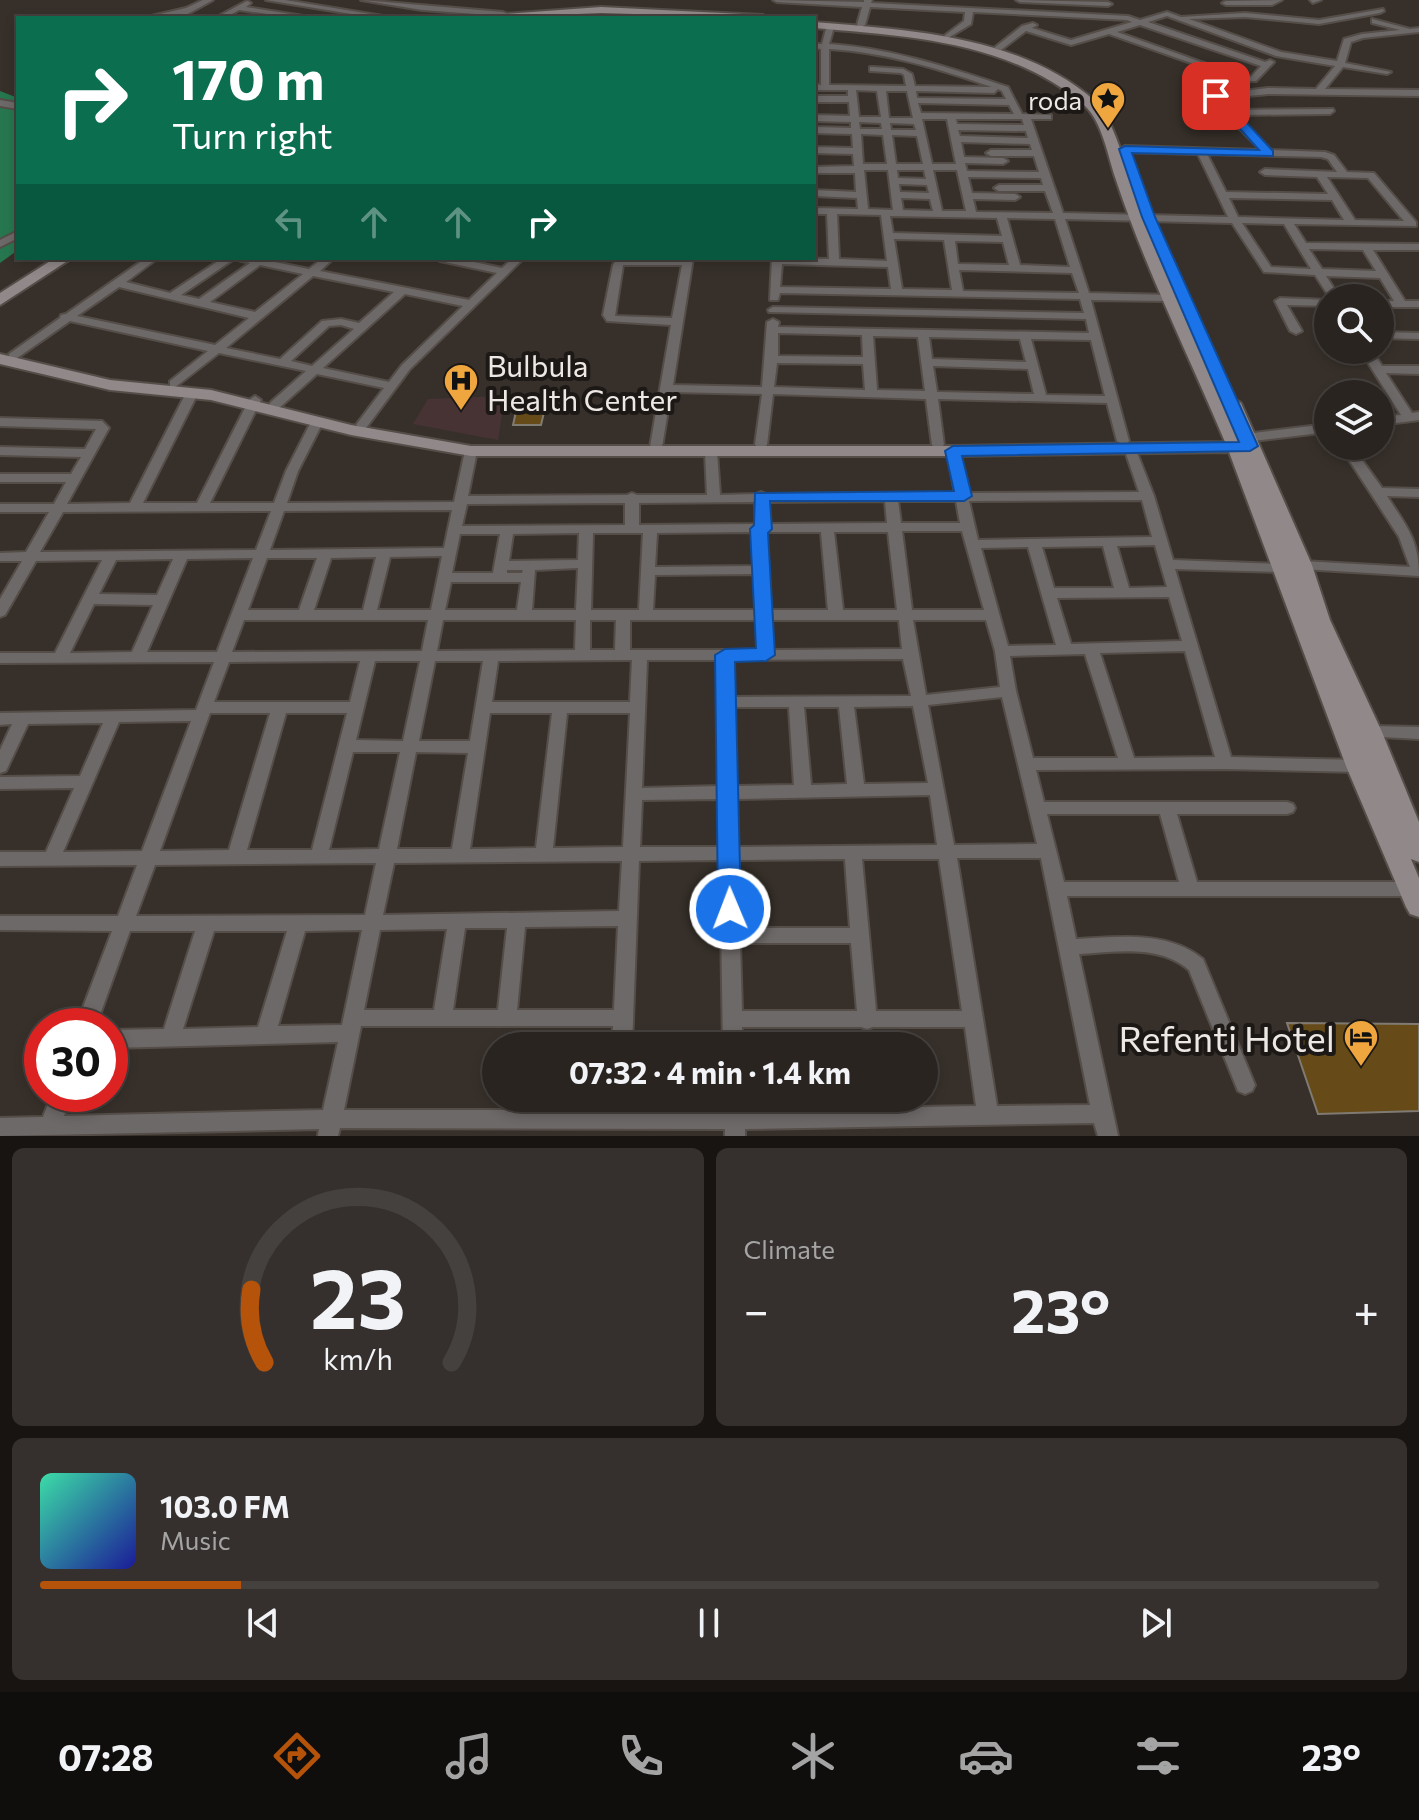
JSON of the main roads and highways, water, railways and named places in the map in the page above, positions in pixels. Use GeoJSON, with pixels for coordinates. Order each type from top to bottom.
{"type":"FeatureCollection","features":[{"type":"Feature","properties":{"kind":"main road"},"geometry":{"type":"LineString","coordinates":[[718,16],[730,0]]}},
{"type":"Feature","properties":{"kind":"main road"},"geometry":{"type":"LineString","coordinates":[[499,16],[601,10],[700,16]]}},
{"type":"Feature","properties":{"kind":"main road"},"geometry":{"type":"LineString","coordinates":[[816,24],[861,25],[948,36],[998,48],[1090,93],[1112,116],[1170,298],[1241,443]]}},
{"type":"Feature","properties":{"kind":"main road"},"geometry":{"type":"LineString","coordinates":[[816,24],[906,31],[988,50],[1067,82],[1092,105],[1241,443],[1292,567],[1358,766],[1415,898]]}},
{"type":"Feature","properties":{"kind":"main road"},"geometry":{"type":"LineString","coordinates":[[0,289],[46,260]]}},
{"type":"Feature","properties":{"kind":"main road"},"geometry":{"type":"LineString","coordinates":[[0,300],[62,260]]}},
{"type":"Feature","properties":{"kind":"main road"},"geometry":{"type":"LineString","coordinates":[[4,356],[90,373],[202,387],[317,422],[471,451],[711,452],[1241,443]]}},
{"type":"Feature","properties":{"kind":"main road"},"geometry":{"type":"LineString","coordinates":[[4,356],[110,385],[275,405],[413,437],[471,444],[945,448]]}},
{"type":"Feature","properties":{"kind":"main road"},"geometry":{"type":"LineString","coordinates":[[1292,567],[1371,732],[1419,852]]}},
{"type":"Feature","properties":{"kind":"place","name":"roda"},"geometry":{"type":"Point","coordinates":[1108,130]}},
{"type":"Feature","properties":{"kind":"place","name":"Bulbula Health Center"},"geometry":{"type":"Point","coordinates":[461,412]}},
{"type":"Feature","properties":{"kind":"place","name":"Refenti Hotel"},"geometry":{"type":"Point","coordinates":[1361,1068]}}]}
